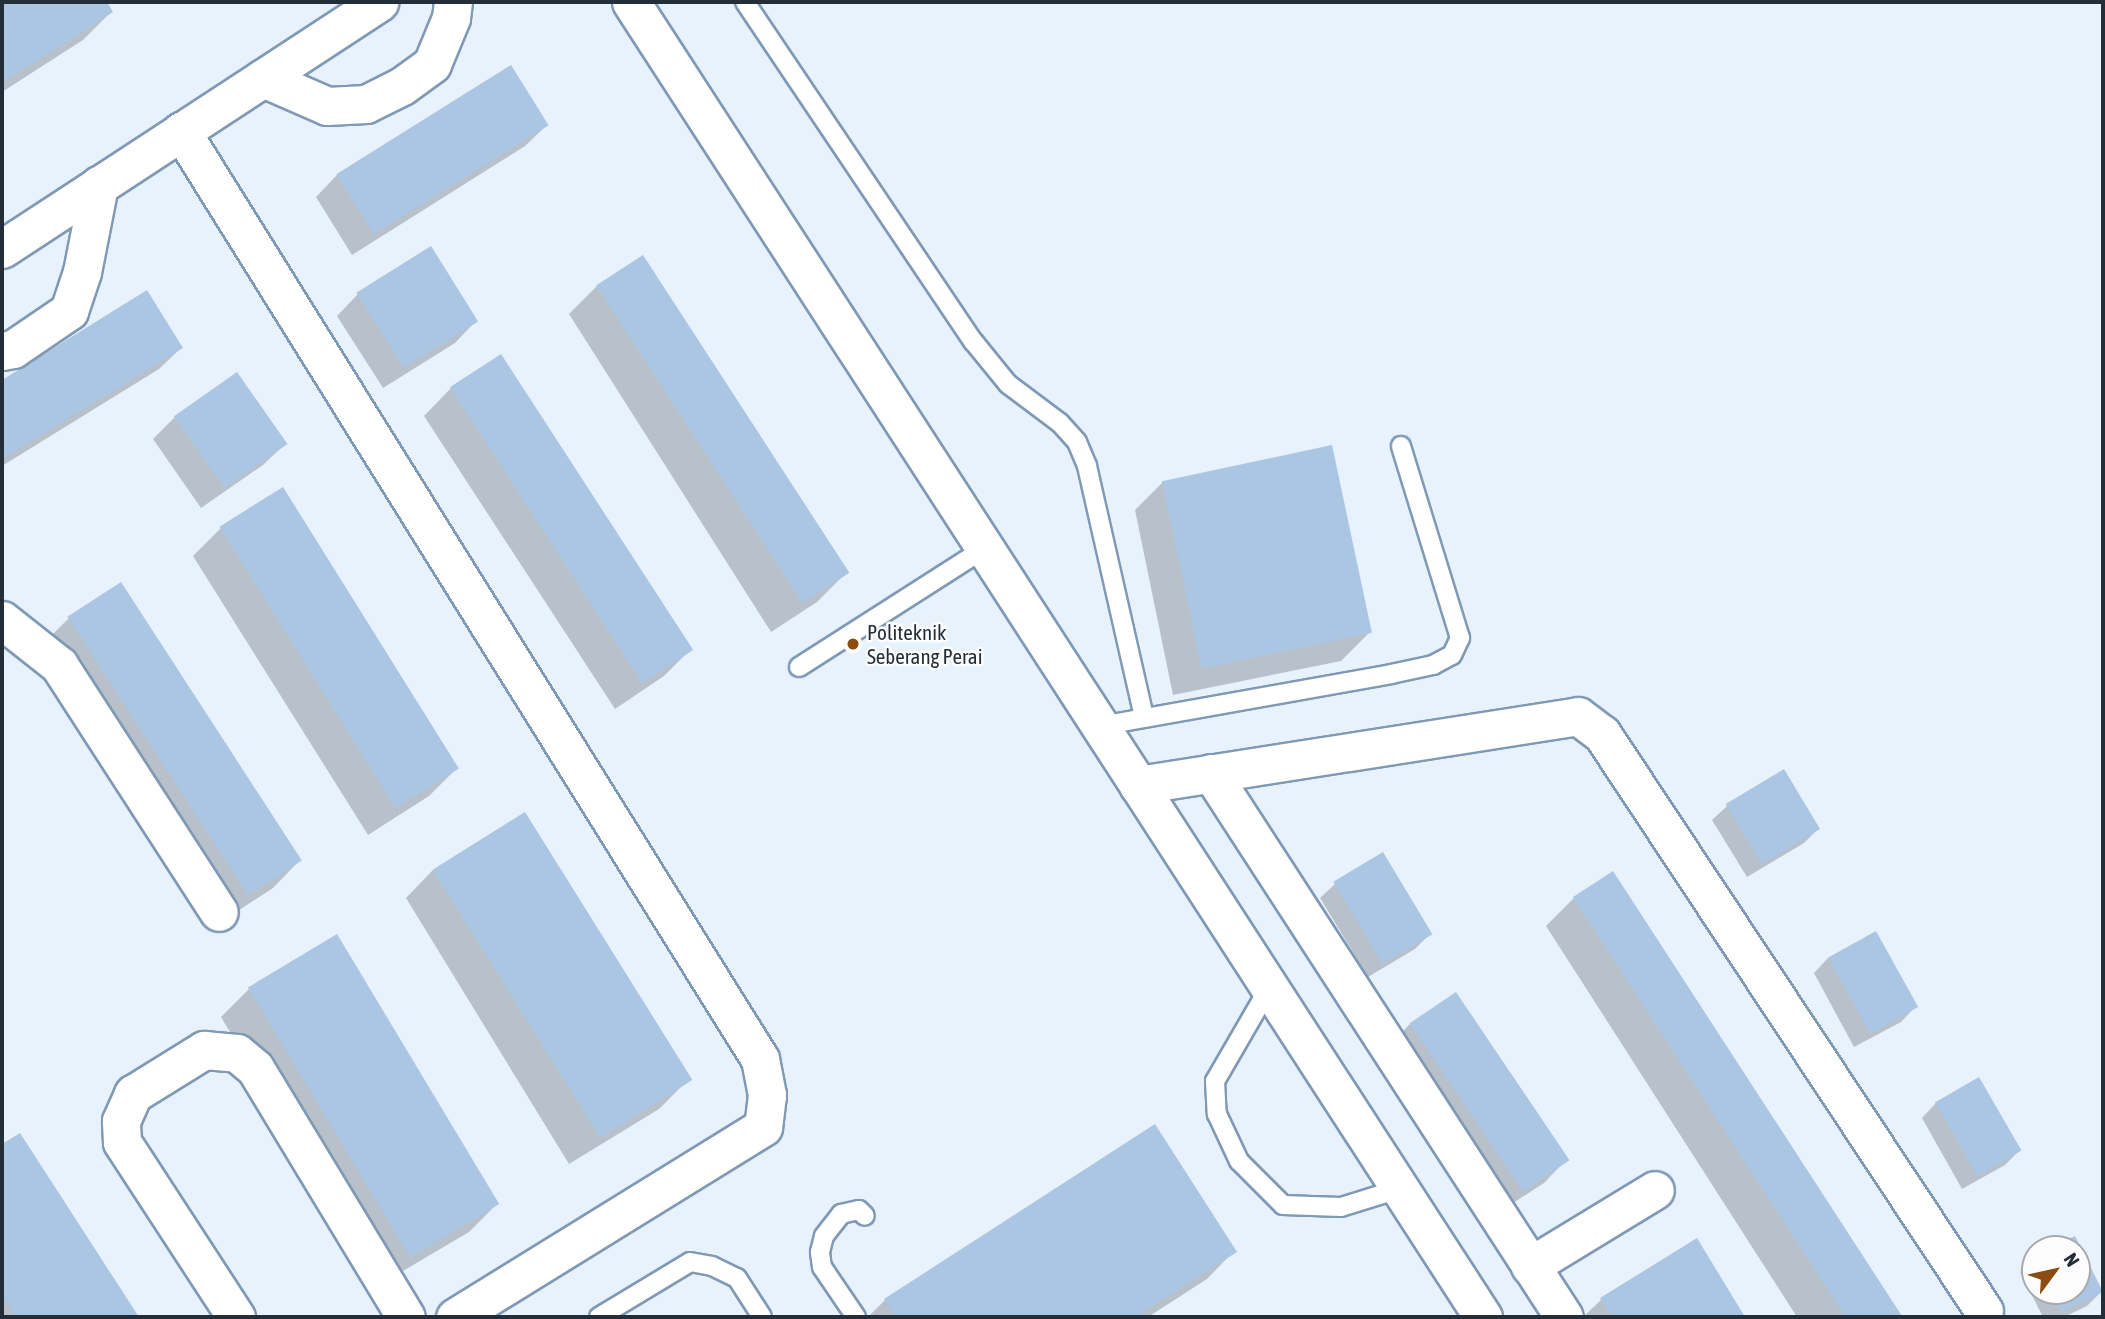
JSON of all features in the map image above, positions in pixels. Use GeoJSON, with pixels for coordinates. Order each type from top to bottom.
{"type":"FeatureCollection","features":[{"type":"Feature","properties":{"kind":"street"},"geometry":{"type":"LineString","coordinates":[[2,248],[379,2]]}},
{"type":"Feature","properties":{"kind":"street"},"geometry":{"type":"LineString","coordinates":[[263,78],[327,106],[366,104],[402,86],[432,64],[452,18],[453,2]]}},
{"type":"Feature","properties":{"kind":"street"},"geometry":{"type":"LineString","coordinates":[[631,2],[1483,1317]]}},
{"type":"Feature","properties":{"kind":"street"},"geometry":{"type":"LineString","coordinates":[[181,131],[760,1059],[767,1095],[763,1127],[455,1317]]}},
{"type":"Feature","properties":{"kind":"street"},"geometry":{"type":"LineString","coordinates":[[2,351],[13,349],[69,311],[82,272],[99,185]]}},
{"type":"Feature","properties":{"kind":"street"},"geometry":{"type":"LineString","coordinates":[[2,620],[59,665],[219,912]]}},
{"type":"Feature","properties":{"kind":"street"},"geometry":{"type":"LineString","coordinates":[[1138,785],[1578,716],[1602,734],[1984,1311]]}},
{"type":"Feature","properties":{"kind":"street"},"geometry":{"type":"LineString","coordinates":[[1211,773],[1564,1317]]}},
{"type":"Feature","properties":{"kind":"street"},"geometry":{"type":"LineString","coordinates":[[236,1317],[122,1142],[121,1121],[134,1094],[205,1050],[237,1053],[255,1068],[406,1317]]}},
{"type":"Feature","properties":{"kind":"street"},"geometry":{"type":"LineString","coordinates":[[1530,1266],[1655,1190]]}},
{"type":"Feature","properties":{"kind":"lane"},"geometry":{"type":"LineString","coordinates":[[745,2],[973,341],[1008,384],[1060,423],[1077,442],[1087,466],[1144,717]]}},
{"type":"Feature","properties":{"kind":"lane"},"geometry":{"type":"LineString","coordinates":[[1100,726],[1391,674],[1433,665],[1452,655],[1460,638],[1401,446]]}},
{"type":"Feature","properties":{"kind":"lane"},"geometry":{"type":"LineString","coordinates":[[799,667],[985,548]]}},
{"type":"Feature","properties":{"kind":"lane"},"geometry":{"type":"LineString","coordinates":[[1269,988],[1215,1081],[1217,1114],[1239,1161],[1283,1205],[1341,1207],[1399,1189]]}},
{"type":"Feature","properties":{"kind":"lane"},"geometry":{"type":"LineString","coordinates":[[856,1317],[822,1267],[820,1252],[824,1236],[841,1214],[859,1210],[865,1216]]}},
{"type":"Feature","properties":{"kind":"lane"},"geometry":{"type":"LineString","coordinates":[[598,1317],[690,1262],[712,1266],[737,1278],[762,1317]]}},
{"type":"Feature","properties":{"kind":"building"},"geometry":{"type":"Polygon","coordinates":[[[2,2],[107,2],[113,12],[2,83],[2,2]]]}},
{"type":"Feature","properties":{"kind":"building"},"geometry":{"type":"Polygon","coordinates":[[[511,65],[549,125],[374,234],[336,174],[511,65]]]}},
{"type":"Feature","properties":{"kind":"building"},"geometry":{"type":"Polygon","coordinates":[[[431,246],[478,321],[404,368],[356,293],[431,246]]]}},
{"type":"Feature","properties":{"kind":"building"},"geometry":{"type":"Polygon","coordinates":[[[643,255],[849,573],[802,603],[596,285],[643,255]]]}},
{"type":"Feature","properties":{"kind":"building"},"geometry":{"type":"Polygon","coordinates":[[[147,290],[183,348],[2,459],[2,380],[147,290]]]}},
{"type":"Feature","properties":{"kind":"building"},"geometry":{"type":"Polygon","coordinates":[[[501,354],[693,650],[642,683],[450,387],[501,354]]]}},
{"type":"Feature","properties":{"kind":"building"},"geometry":{"type":"Polygon","coordinates":[[[237,372],[287,444],[224,488],[174,416],[237,372]]]}},
{"type":"Feature","properties":{"kind":"building"},"geometry":{"type":"Polygon","coordinates":[[[1332,445],[1372,633],[1202,669],[1162,481],[1332,445]]]}},
{"type":"Feature","properties":{"kind":"building"},"geometry":{"type":"Polygon","coordinates":[[[283,487],[459,769],[395,808],[219,527],[283,487]]]}},
{"type":"Feature","properties":{"kind":"building"},"geometry":{"type":"Polygon","coordinates":[[[121,582],[302,860],[248,895],[67,617],[121,582]]]}},
{"type":"Feature","properties":{"kind":"building"},"geometry":{"type":"Polygon","coordinates":[[[1784,769],[1820,829],[1762,864],[1726,804],[1784,769]]]}},
{"type":"Feature","properties":{"kind":"building"},"geometry":{"type":"Polygon","coordinates":[[[525,812],[692,1080],[600,1138],[433,870],[525,812]]]}},
{"type":"Feature","properties":{"kind":"building"},"geometry":{"type":"Polygon","coordinates":[[[1383,852],[1432,934],[1383,964],[1333,882],[1383,852]]]}},
{"type":"Feature","properties":{"kind":"building"},"geometry":{"type":"Polygon","coordinates":[[[1613,871],[1902,1315],[1845,1317],[1573,897],[1613,871]]]}},
{"type":"Feature","properties":{"kind":"building"},"geometry":{"type":"Polygon","coordinates":[[[1876,931],[1918,1007],[1870,1034],[1828,958],[1876,931]]]}},
{"type":"Feature","properties":{"kind":"building"},"geometry":{"type":"Polygon","coordinates":[[[337,934],[499,1204],[410,1258],[248,988],[337,934]]]}},
{"type":"Feature","properties":{"kind":"building"},"geometry":{"type":"Polygon","coordinates":[[[1456,992],[1570,1160],[1523,1192],[1410,1023],[1456,992]]]}},
{"type":"Feature","properties":{"kind":"building"},"geometry":{"type":"Polygon","coordinates":[[[1979,1077],[2022,1151],[1977,1176],[1935,1102],[1979,1077]]]}},
{"type":"Feature","properties":{"kind":"building"},"geometry":{"type":"Polygon","coordinates":[[[1155,1124],[1237,1252],[1135,1317],[896,1317],[884,1299],[1155,1124]]]}},
{"type":"Feature","properties":{"kind":"building"},"geometry":{"type":"Polygon","coordinates":[[[20,1133],[139,1317],[16,1317],[2,1295],[2,1144],[20,1133]]]}},
{"type":"Feature","properties":{"kind":"building"},"geometry":{"type":"Polygon","coordinates":[[[1697,1238],[1745,1317],[1612,1317],[1600,1298],[1697,1238]]]}},
{"type":"Feature","properties":{"kind":"building"},"geometry":{"type":"Polygon","coordinates":[[[2091,1268],[2103,1292],[2091,1298],[2091,1268]]]}},
{"type":"Feature","properties":{"kind":"building"},"geometry":{"type":"Polygon","coordinates":[[[2058,1305],[2076,1305],[2062,1312],[2058,1305]]]}},
{"type":"Feature","properties":{"kind":"place","name":"Politeknik Seberang Perai"},"geometry":{"type":"Point","coordinates":[853,644]}}]}
